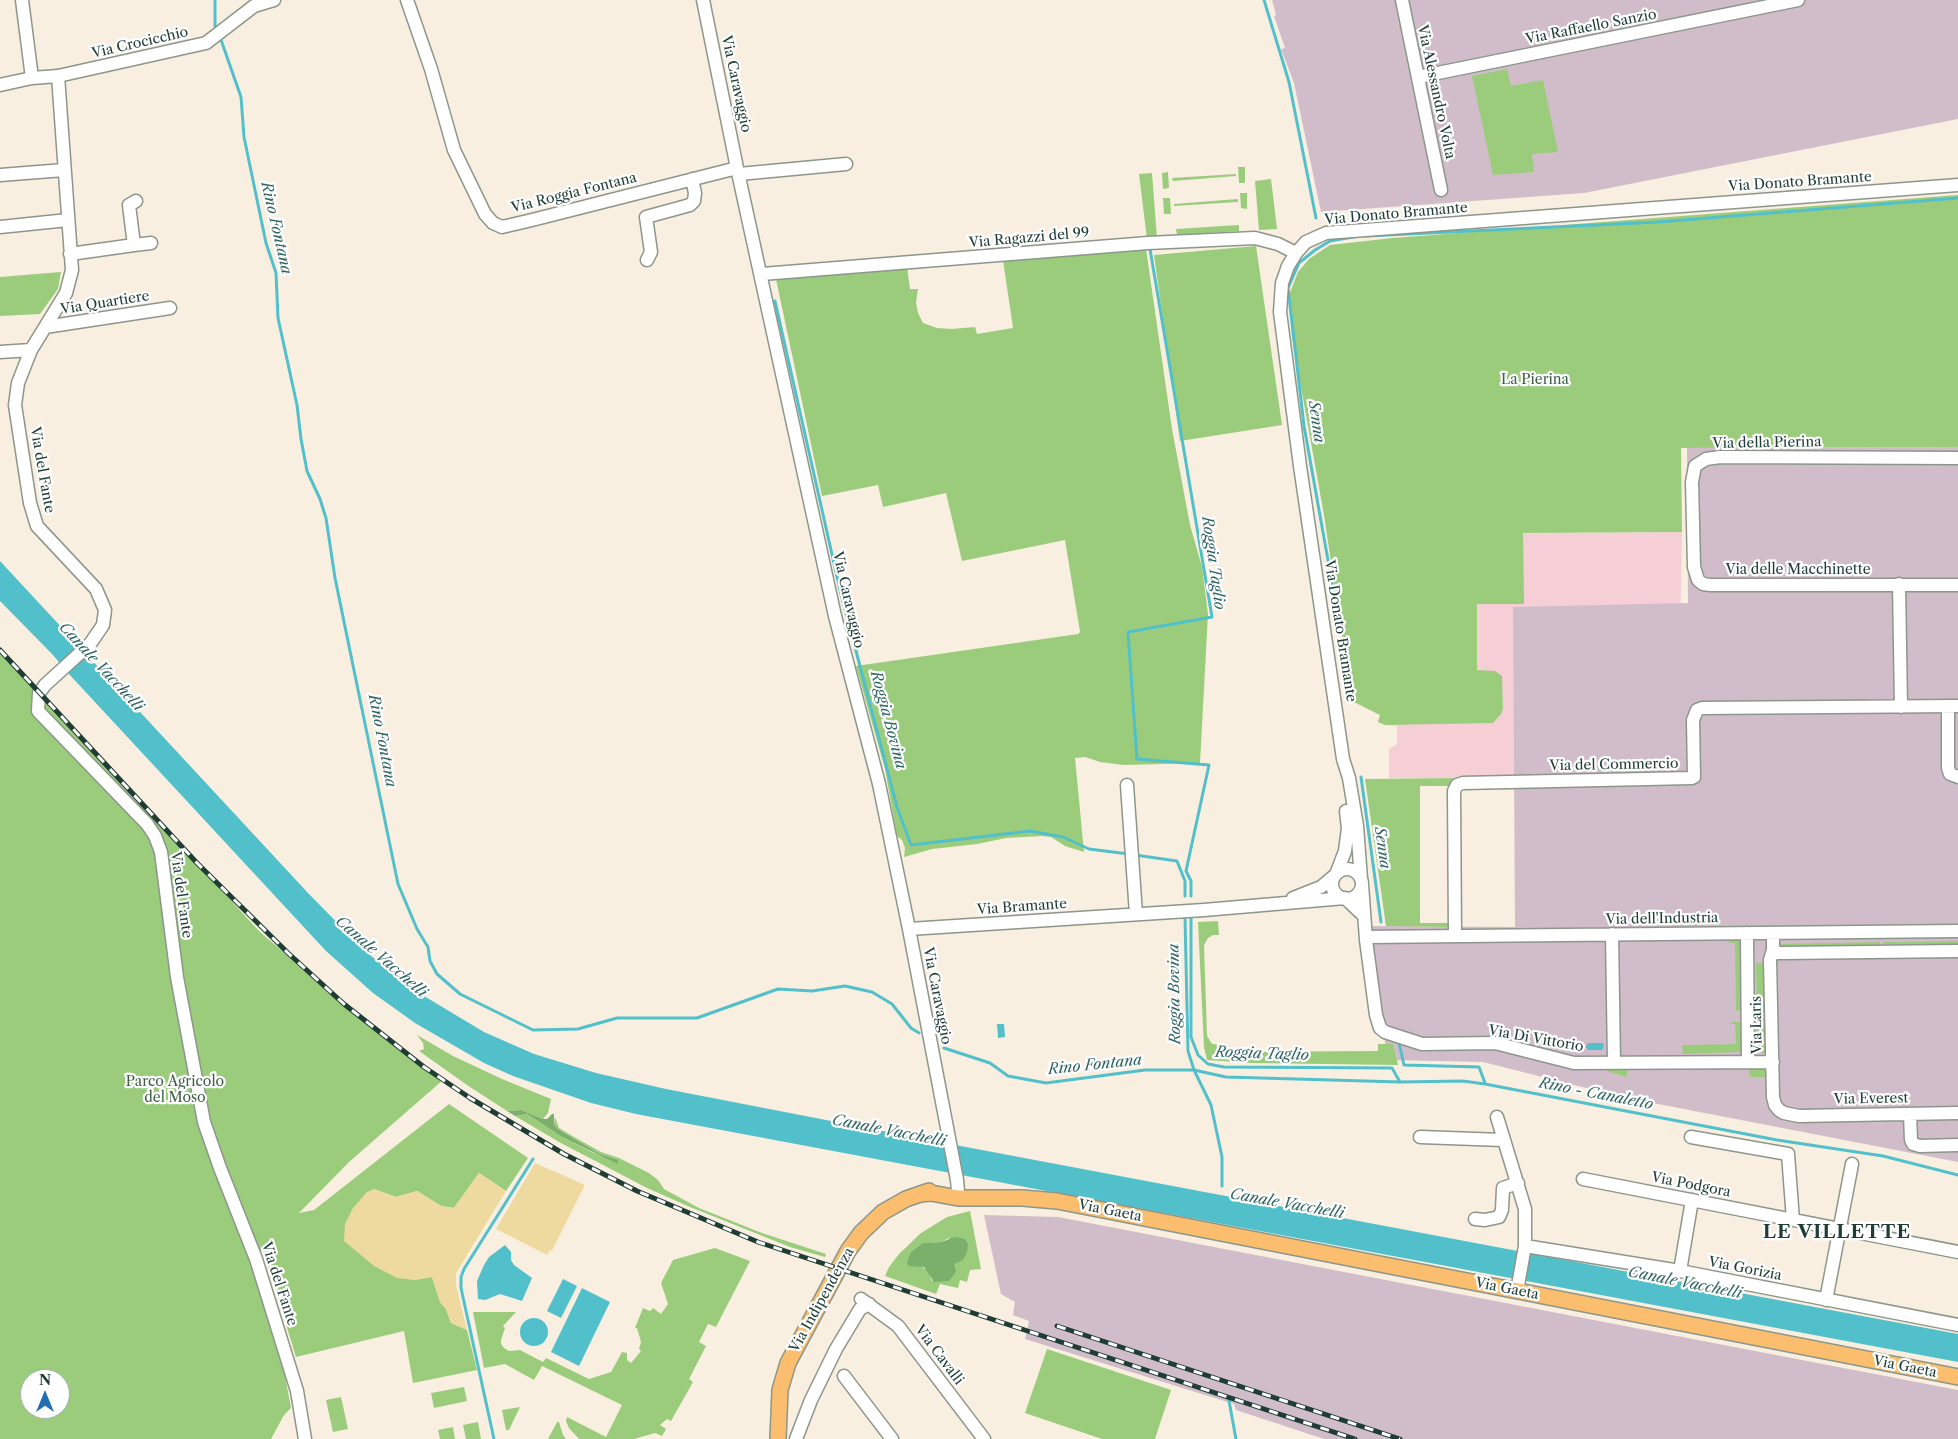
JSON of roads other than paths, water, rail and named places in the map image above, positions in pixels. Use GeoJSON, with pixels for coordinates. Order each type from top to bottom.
{"type":"FeatureCollection","features":[{"type":"Feature","properties":{"kind":"main road","name":"Via Gaeta"},"geometry":{"type":"LineString","coordinates":[[920,1194],[957,1188],[1014,1192],[1518,1285],[1958,1377]]}},
{"type":"Feature","properties":{"kind":"main road","name":"Via Indipendenza"},"geometry":{"type":"LineString","coordinates":[[778,1439],[780,1390],[788,1363],[848,1251],[861,1233],[883,1212],[906,1199],[920,1194]]}},
{"type":"Feature","properties":{"kind":"street"},"geometry":{"type":"LineString","coordinates":[[22,0],[32,78]]}},
{"type":"Feature","properties":{"kind":"street","name":"Via Crocicchio"},"geometry":{"type":"LineString","coordinates":[[0,85],[32,78],[58,76],[206,43],[254,6],[274,0]]}},
{"type":"Feature","properties":{"kind":"street","name":"Via Roggia Fontana"},"geometry":{"type":"LineString","coordinates":[[407,0],[431,69],[454,150],[485,214],[493,224],[502,227],[692,179],[738,171]]}},
{"type":"Feature","properties":{"kind":"street","name":"Via Caravaggio"},"geometry":{"type":"LineString","coordinates":[[703,0],[738,171],[762,274],[835,616],[879,784],[909,929],[957,1188]]}},
{"type":"Feature","properties":{"kind":"street","name":"Via Alessandro Volta"},"geometry":{"type":"LineString","coordinates":[[1402,0],[1441,190]]}},
{"type":"Feature","properties":{"kind":"street","name":"Via Raffaello Sanzio"},"geometry":{"type":"LineString","coordinates":[[1418,77],[1798,0]]}},
{"type":"Feature","properties":{"kind":"street","name":"Via del Fante"},"geometry":{"type":"LineString","coordinates":[[58,76],[63,123],[64,170],[72,270],[66,293],[31,350],[18,383],[15,405],[30,503],[37,526],[96,589],[105,610],[103,625],[88,646],[45,685],[40,693],[38,711],[147,824],[155,836],[161,852],[177,977],[204,1122],[256,1259],[297,1391],[305,1439]]}},
{"type":"Feature","properties":{"kind":"street"},"geometry":{"type":"LineString","coordinates":[[738,171],[846,164]]}},
{"type":"Feature","properties":{"kind":"street"},"geometry":{"type":"LineString","coordinates":[[0,175],[64,170]]}},
{"type":"Feature","properties":{"kind":"street"},"geometry":{"type":"LineString","coordinates":[[646,260],[651,252],[646,217],[690,205],[694,200],[695,194],[692,179]]}},
{"type":"Feature","properties":{"kind":"street","name":"Via Donato Bramante"},"geometry":{"type":"LineString","coordinates":[[1361,882],[1356,819],[1349,778],[1343,759],[1300,466],[1280,312],[1282,283],[1288,266],[1306,242],[1326,233],[1958,185]]}},
{"type":"Feature","properties":{"kind":"street"},"geometry":{"type":"LineString","coordinates":[[134,245],[129,205],[136,201]]}},
{"type":"Feature","properties":{"kind":"street"},"geometry":{"type":"LineString","coordinates":[[0,227],[68,220]]}},
{"type":"Feature","properties":{"kind":"street","name":"Via Ragazzi del 99"},"geometry":{"type":"LineString","coordinates":[[762,274],[1161,243],[1255,238],[1278,244],[1296,254]]}},
{"type":"Feature","properties":{"kind":"street"},"geometry":{"type":"LineString","coordinates":[[70,254],[151,243]]}},
{"type":"Feature","properties":{"kind":"street","name":"Via Quartiere"},"geometry":{"type":"LineString","coordinates":[[45,327],[170,308]]}},
{"type":"Feature","properties":{"kind":"street"},"geometry":{"type":"LineString","coordinates":[[0,352],[31,350]]}},
{"type":"Feature","properties":{"kind":"street","name":"Via della Pierina"},"geometry":{"type":"LineString","coordinates":[[1698,580],[1694,567],[1692,482],[1695,466],[1706,459],[1720,457],[1958,458]]}},
{"type":"Feature","properties":{"kind":"street","name":"Via delle Macchinette"},"geometry":{"type":"LineString","coordinates":[[1698,580],[1710,586],[1958,584]]}},
{"type":"Feature","properties":{"kind":"street"},"geometry":{"type":"LineString","coordinates":[[1899,584],[1901,707]]}},
{"type":"Feature","properties":{"kind":"street","name":"Via del Commercio"},"geometry":{"type":"LineString","coordinates":[[1455,936],[1454,791],[1457,785],[1463,783],[1690,779],[1694,777],[1693,720],[1697,710],[1702,708],[1953,706],[1948,768],[1950,774],[1958,777]]}},
{"type":"Feature","properties":{"kind":"street","name":"Via Donato Bramante"},"geometry":{"type":"LineString","coordinates":[[1336,874],[1345,851],[1348,828],[1342,780],[1343,759]]}},
{"type":"Feature","properties":{"kind":"street"},"geometry":{"type":"LineString","coordinates":[[1127,786],[1136,914]]}},
{"type":"Feature","properties":{"kind":"street"},"geometry":{"type":"LineString","coordinates":[[1345,898],[1355,896],[1361,889],[1359,875],[1351,869],[1342,870],[1336,874],[1332,885],[1333,890],[1336,894],[1345,898],[1363,916]]}},
{"type":"Feature","properties":{"kind":"street","name":"Via Bramante"},"geometry":{"type":"LineString","coordinates":[[1278,904],[1321,887],[1336,874]]}},
{"type":"Feature","properties":{"kind":"street","name":"Via Di Vittorio"},"geometry":{"type":"LineString","coordinates":[[1361,882],[1363,916],[1376,1016],[1380,1028],[1385,1032],[1422,1044],[1495,1043],[1574,1063],[1773,1062]]}},
{"type":"Feature","properties":{"kind":"street","name":"Via Bramante"},"geometry":{"type":"LineString","coordinates":[[909,929],[1345,898]]}},
{"type":"Feature","properties":{"kind":"street","name":"Via dell'Industria"},"geometry":{"type":"LineString","coordinates":[[1366,937],[1958,931]]}},
{"type":"Feature","properties":{"kind":"street","name":"Via Laris"},"geometry":{"type":"LineString","coordinates":[[1746,933],[1748,1062]]}},
{"type":"Feature","properties":{"kind":"street","name":"Via Laris"},"geometry":{"type":"LineString","coordinates":[[1773,933],[1773,950],[1770,960],[1775,1105],[1784,1113]]}},
{"type":"Feature","properties":{"kind":"street"},"geometry":{"type":"LineString","coordinates":[[1612,934],[1614,1063]]}},
{"type":"Feature","properties":{"kind":"street"},"geometry":{"type":"LineString","coordinates":[[1773,950],[1778,953],[1958,951]]}},
{"type":"Feature","properties":{"kind":"street","name":"Via Everest"},"geometry":{"type":"LineString","coordinates":[[1784,1113],[1799,1116],[1958,1113]]}},
{"type":"Feature","properties":{"kind":"street"},"geometry":{"type":"LineString","coordinates":[[1910,1114],[1910,1140],[1913,1144],[1920,1146],[1956,1146]]}},
{"type":"Feature","properties":{"kind":"street"},"geometry":{"type":"LineString","coordinates":[[1498,1118],[1525,1209],[1524,1249],[1518,1285]]}},
{"type":"Feature","properties":{"kind":"street"},"geometry":{"type":"LineString","coordinates":[[1420,1137],[1503,1140]]}},
{"type":"Feature","properties":{"kind":"street"},"geometry":{"type":"LineString","coordinates":[[1691,1137],[1788,1154],[1793,1220]]}},
{"type":"Feature","properties":{"kind":"street"},"geometry":{"type":"LineString","coordinates":[[1826,1300],[1852,1164]]}},
{"type":"Feature","properties":{"kind":"street","name":"Via Podgora"},"geometry":{"type":"LineString","coordinates":[[1583,1179],[1958,1252]]}},
{"type":"Feature","properties":{"kind":"street"},"geometry":{"type":"LineString","coordinates":[[1475,1219],[1485,1220],[1499,1217],[1502,1210],[1503,1188],[1518,1183]]}},
{"type":"Feature","properties":{"kind":"street"},"geometry":{"type":"LineString","coordinates":[[1680,1271],[1692,1200]]}},
{"type":"Feature","properties":{"kind":"street","name":"Via Gorizia"},"geometry":{"type":"LineString","coordinates":[[1524,1249],[1680,1271],[1958,1325]]}},
{"type":"Feature","properties":{"kind":"street","name":"Via Cavalli"},"geometry":{"type":"LineString","coordinates":[[796,1439],[810,1400],[836,1350],[865,1301],[898,1326],[984,1439]]}},
{"type":"Feature","properties":{"kind":"street"},"geometry":{"type":"LineString","coordinates":[[844,1376],[892,1439]]}},
{"type":"Feature","properties":{"kind":"water","name":"Canale Vacchelli"},"geometry":{"type":"Polygon","coordinates":[[[0,561],[308,893],[366,952],[419,993],[484,1032],[534,1054],[596,1073],[666,1089],[1958,1334],[1958,1362],[636,1114],[591,1103],[513,1076],[484,1063],[415,1023],[373,993],[326,951],[53,655],[0,601],[0,561]]]}},
{"type":"Feature","properties":{"kind":"water"},"geometry":{"type":"Polygon","coordinates":[[[997,1024],[1004,1024],[1005,1037],[998,1038],[997,1024]]]}},
{"type":"Feature","properties":{"kind":"water"},"geometry":{"type":"Polygon","coordinates":[[[1588,1043],[1603,1043],[1604,1046],[1602,1050],[1588,1050],[1586,1047],[1588,1043]]]}},
{"type":"Feature","properties":{"kind":"water"},"geometry":{"type":"Polygon","coordinates":[[[505,1245],[511,1252],[511,1260],[514,1265],[532,1278],[522,1301],[500,1294],[485,1300],[478,1299],[477,1281],[484,1265],[489,1257],[505,1245]]]}},
{"type":"Feature","properties":{"kind":"water"},"geometry":{"type":"Polygon","coordinates":[[[563,1279],[577,1286],[561,1318],[547,1311],[563,1279]]]}},
{"type":"Feature","properties":{"kind":"water"},"geometry":{"type":"Polygon","coordinates":[[[582,1288],[610,1302],[579,1366],[551,1352],[582,1288]]]}},
{"type":"Feature","properties":{"kind":"water"},"geometry":{"type":"Polygon","coordinates":[[[534,1318],[544,1322],[548,1332],[544,1342],[534,1346],[524,1342],[520,1332],[524,1322],[534,1318]]]}},
{"type":"Feature","properties":{"kind":"waterway","name":"Rino Fontana"},"geometry":{"type":"LineString","coordinates":[[215,0],[215,26],[217,31]]}},
{"type":"Feature","properties":{"kind":"waterway","name":"Senna"},"geometry":{"type":"LineString","coordinates":[[1264,0],[1289,82],[1316,218]]}},
{"type":"Feature","properties":{"kind":"waterway","name":"Rino Fontana"},"geometry":{"type":"LineString","coordinates":[[220,37],[241,97],[244,137],[266,243],[276,273],[278,318],[297,405],[307,471],[320,499],[326,518],[335,578],[398,884],[417,929],[428,947],[430,961],[437,974],[460,994],[533,1030],[578,1029],[617,1018],[697,1018],[778,989],[812,991],[845,986],[872,992],[892,1004],[911,1028],[919,1033]]}},
{"type":"Feature","properties":{"kind":"waterway"},"geometry":{"type":"LineString","coordinates":[[1366,236],[1658,222],[1958,198]]}},
{"type":"Feature","properties":{"kind":"waterway","name":"Senna"},"geometry":{"type":"LineString","coordinates":[[1336,605],[1304,426],[1288,288],[1299,263],[1315,250],[1330,241],[1353,237]]}},
{"type":"Feature","properties":{"kind":"waterway","name":"Roggia Taglio"},"geometry":{"type":"LineString","coordinates":[[1150,249],[1212,617],[1128,632],[1137,759],[1209,765],[1186,871],[1191,881],[1191,896]]}},
{"type":"Feature","properties":{"kind":"waterway","name":"Roggia Bovina"},"geometry":{"type":"LineString","coordinates":[[775,301],[840,590],[897,807],[911,845],[1030,831],[1063,837],[1089,849],[1129,854]]}},
{"type":"Feature","properties":{"kind":"waterway","name":"Senna"},"geometry":{"type":"LineString","coordinates":[[1361,777],[1381,922]]}},
{"type":"Feature","properties":{"kind":"waterway","name":"Roggia Bovina"},"geometry":{"type":"LineString","coordinates":[[1135,855],[1177,861],[1185,881],[1185,896]]}},
{"type":"Feature","properties":{"kind":"waterway","name":"Roggia Bovina"},"geometry":{"type":"LineString","coordinates":[[1185,917],[1188,1051],[1194,1070],[1211,1105],[1222,1157],[1222,1186]]}},
{"type":"Feature","properties":{"kind":"waterway","name":"Roggia Taglio"},"geometry":{"type":"LineString","coordinates":[[1191,917],[1191,1037],[1198,1055],[1208,1064],[1224,1067],[1392,1068],[1400,1082]]}},
{"type":"Feature","properties":{"kind":"waterway","name":"Senna"},"geometry":{"type":"LineString","coordinates":[[1399,1043],[1404,1065],[1479,1067],[1485,1083]]}},
{"type":"Feature","properties":{"kind":"waterway","name":"Rino - Canaletto"},"geometry":{"type":"LineString","coordinates":[[944,1048],[990,1063],[1008,1076],[1046,1083],[1145,1070],[1194,1070],[1226,1077],[1400,1082],[1463,1081],[1777,1140],[1883,1156],[1958,1175]]}},
{"type":"Feature","properties":{"kind":"waterway"},"geometry":{"type":"LineString","coordinates":[[494,1439],[461,1288],[461,1277],[464,1269],[533,1159]]}},
{"type":"Feature","properties":{"kind":"waterway"},"geometry":{"type":"LineString","coordinates":[[1229,1401],[1236,1439]]}},
{"type":"Feature","properties":{"kind":"railway"},"geometry":{"type":"LineString","coordinates":[[0,650],[197,863],[288,953],[344,1004],[424,1067],[470,1098],[564,1154],[637,1191],[758,1242],[1355,1439]]}},
{"type":"Feature","properties":{"kind":"railway"},"geometry":{"type":"LineString","coordinates":[[1057,1326],[1400,1439]]}},
{"type":"Feature","properties":{"kind":"district","name":"LE VILLETTE"},"geometry":{"type":"Point","coordinates":[1837,1233]}},
{"type":"Feature","properties":{"kind":"park label","name":"La Pierina"},"geometry":{"type":"Point","coordinates":[1535,380]}},
{"type":"Feature","properties":{"kind":"park label","name":"Parco Agricolo del Moso"},"geometry":{"type":"Point","coordinates":[175,1090]}}]}
